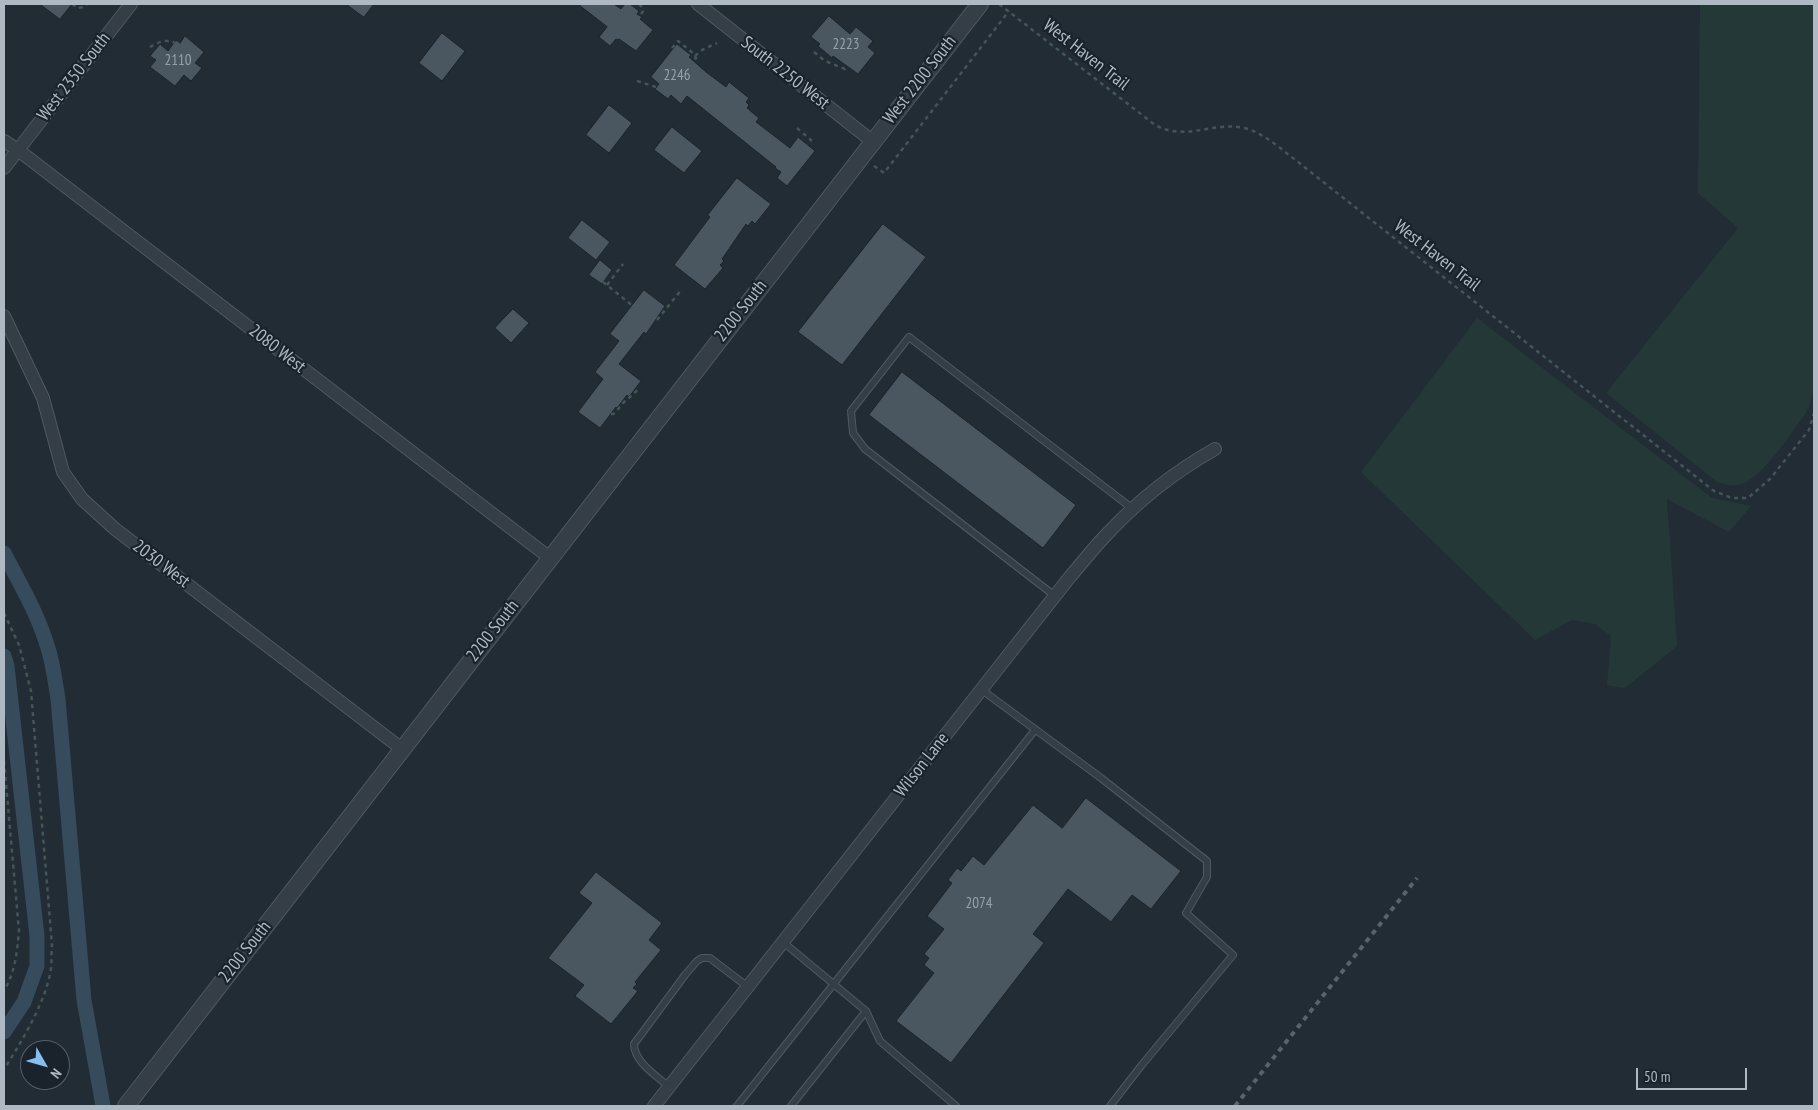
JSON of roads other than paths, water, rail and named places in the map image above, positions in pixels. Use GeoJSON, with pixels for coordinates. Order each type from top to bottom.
{"type":"FeatureCollection","features":[{"type":"Feature","properties":{"kind":"street","name":"West 2350 South"},"geometry":{"type":"LineString","coordinates":[[18,150],[131,4]]}},
{"type":"Feature","properties":{"kind":"street","name":"South 2250 West"},"geometry":{"type":"LineString","coordinates":[[698,4],[872,141]]}},
{"type":"Feature","properties":{"kind":"street","name":"West 2200 South"},"geometry":{"type":"LineString","coordinates":[[864,159],[872,141],[980,4]]}},
{"type":"Feature","properties":{"kind":"street","name":"2080 West"},"geometry":{"type":"LineString","coordinates":[[4,141],[550,558]]}},
{"type":"Feature","properties":{"kind":"street"},"geometry":{"type":"LineString","coordinates":[[4,168],[18,150]]}},
{"type":"Feature","properties":{"kind":"street","name":"2200 South"},"geometry":{"type":"LineString","coordinates":[[126,1106],[550,558],[864,159]]}},
{"type":"Feature","properties":{"kind":"street","name":"2030 West"},"geometry":{"type":"LineString","coordinates":[[4,316],[43,398],[63,472],[82,499],[115,529],[402,749]]}},
{"type":"Feature","properties":{"kind":"street","name":"Wilson Lane"},"geometry":{"type":"LineString","coordinates":[[654,1106],[1055,596],[1108,532],[1144,498],[1193,461],[1215,449]]}},
{"type":"Feature","properties":{"kind":"lane"},"geometry":{"type":"LineString","coordinates":[[1055,596],[865,449],[853,433],[851,411],[909,337],[1133,509]]}},
{"type":"Feature","properties":{"kind":"lane"},"geometry":{"type":"LineString","coordinates":[[982,690],[1101,778],[1207,861],[1206,878],[1186,913],[1233,955],[1110,1106]]}},
{"type":"Feature","properties":{"kind":"lane"},"geometry":{"type":"LineString","coordinates":[[737,1106],[1035,730]]}},
{"type":"Feature","properties":{"kind":"lane"},"geometry":{"type":"LineString","coordinates":[[783,942],[866,1011],[880,1041],[956,1106]]}},
{"type":"Feature","properties":{"kind":"lane"},"geometry":{"type":"LineString","coordinates":[[669,1087],[641,1061],[634,1051],[634,1044],[685,974],[697,961],[702,958],[710,958],[748,987]]}},
{"type":"Feature","properties":{"kind":"lane"},"geometry":{"type":"LineString","coordinates":[[791,1106],[866,1011]]}},
{"type":"Feature","properties":{"kind":"waterway"},"geometry":{"type":"LineString","coordinates":[[4,553],[38,621],[49,651],[54,672],[58,699],[84,1000],[103,1106]]}},
{"type":"Feature","properties":{"kind":"waterway"},"geometry":{"type":"LineString","coordinates":[[4,656],[7,666],[37,936],[37,966],[24,1002],[4,1032]]}},
{"type":"Feature","properties":{"kind":"railway"},"geometry":{"type":"LineString","coordinates":[[1235,1106],[1417,878]]}}]}
